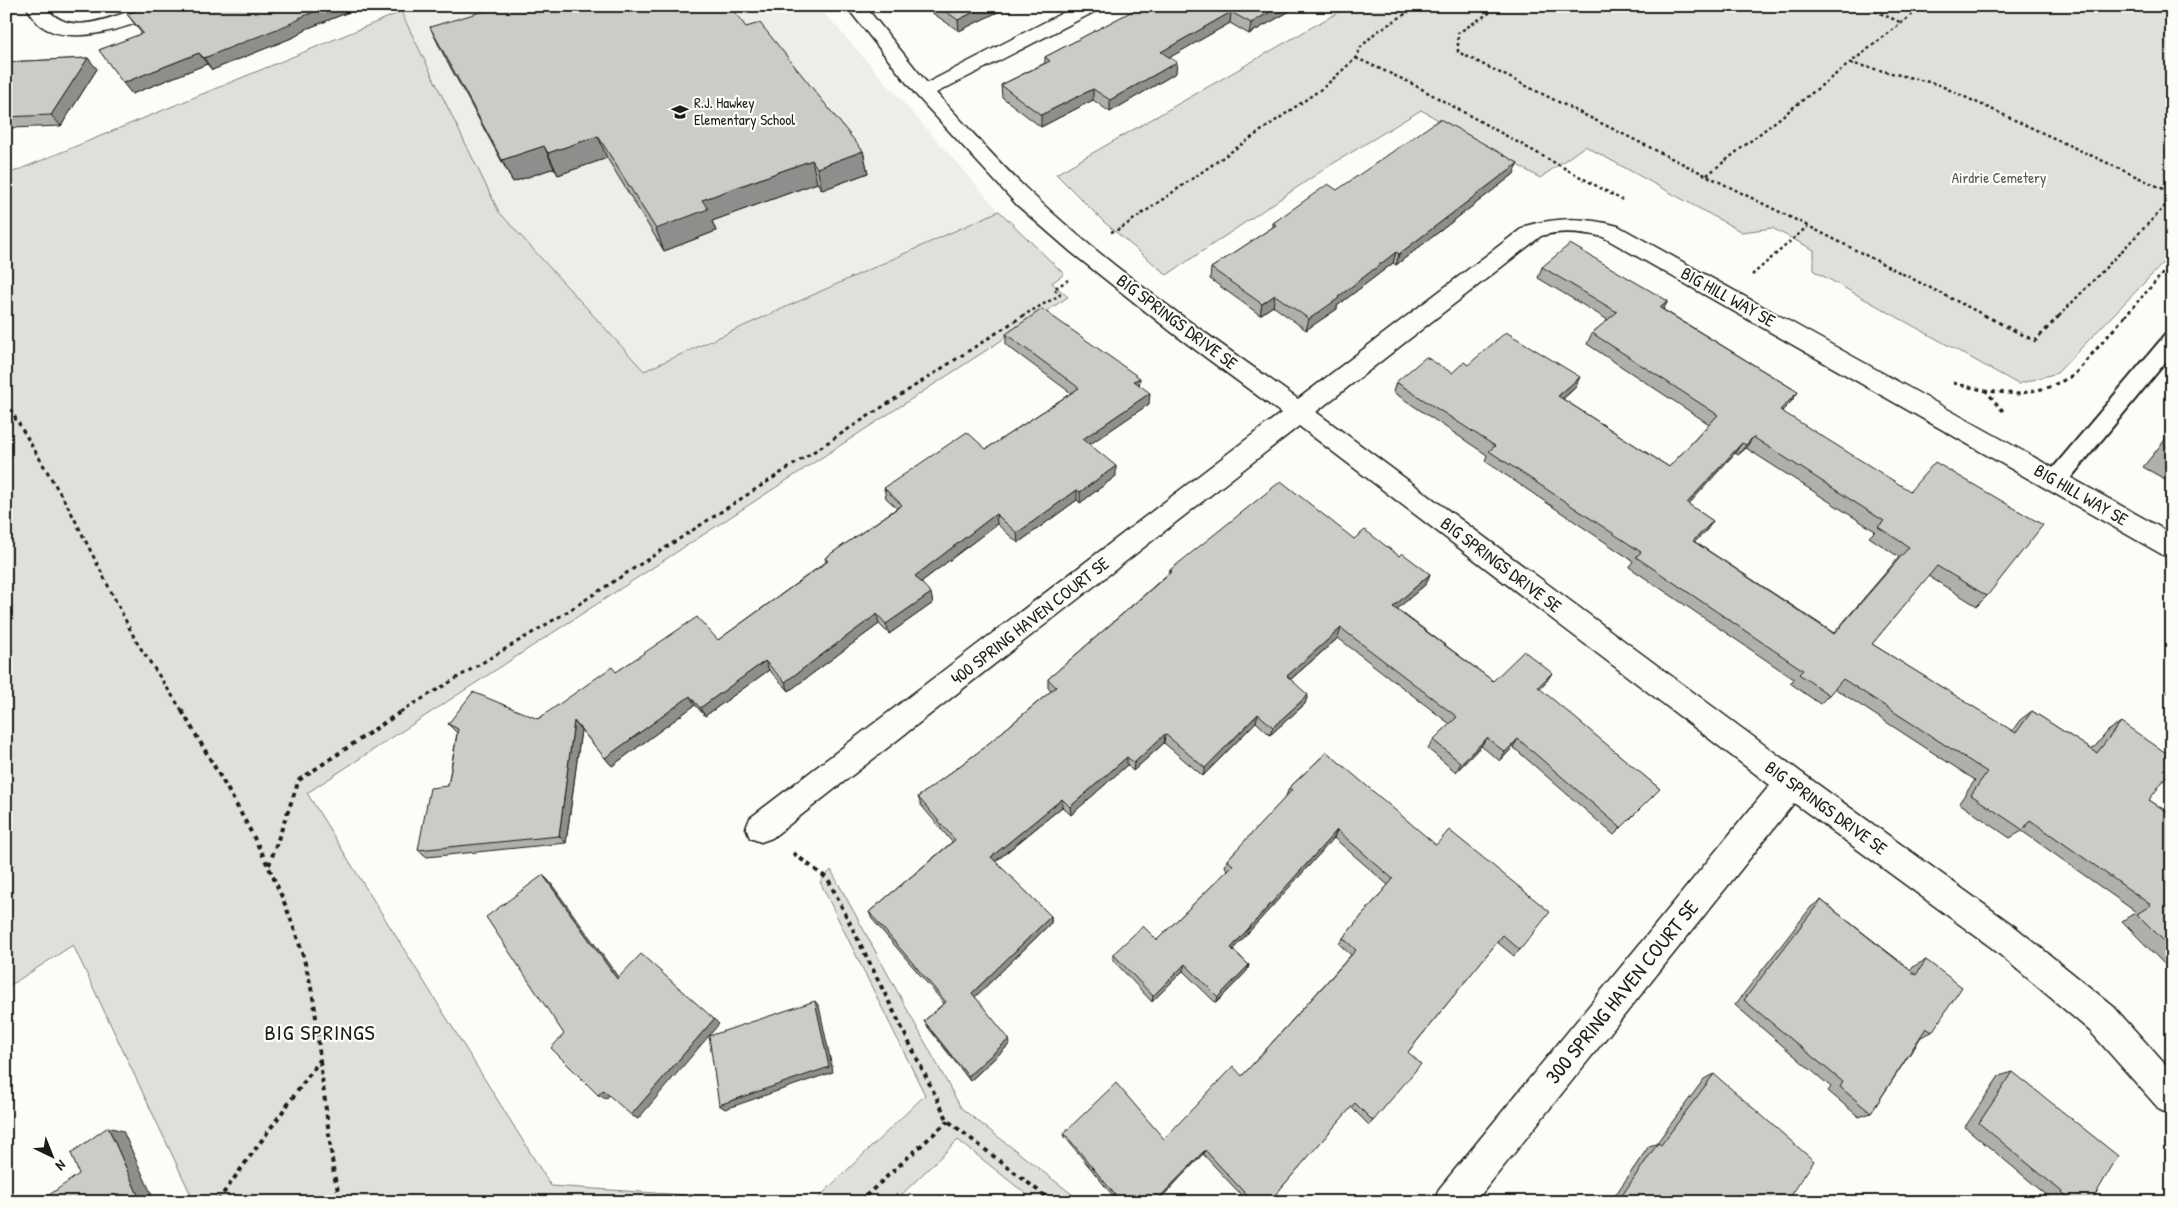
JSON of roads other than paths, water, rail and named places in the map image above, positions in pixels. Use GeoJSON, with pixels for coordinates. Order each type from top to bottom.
{"type":"FeatureCollection","features":[{"type":"Feature","properties":{"kind":"street"},"geometry":{"type":"LineString","coordinates":[[35,6],[48,22],[61,27],[77,29],[99,28],[124,22],[166,6]]}},
{"type":"Feature","properties":{"kind":"street","name":"BIG SPRINGS DRIVE SE"},"geometry":{"type":"LineString","coordinates":[[855,6],[924,92],[1025,200],[1079,247],[1182,328],[1299,413],[1791,783],[2003,937],[2094,1012],[2172,1098]]}},
{"type":"Feature","properties":{"kind":"street"},"geometry":{"type":"LineString","coordinates":[[924,92],[1091,6]]}},
{"type":"Feature","properties":{"kind":"street","name":"BIG HILL WAY SE"},"geometry":{"type":"LineString","coordinates":[[1299,413],[1533,231],[1551,225],[1592,226],[1610,231],[2056,480],[2172,547]]}},
{"type":"Feature","properties":{"kind":"street","name":"400 SPRING HAVEN COURT SE"},"geometry":{"type":"LineString","coordinates":[[761,828],[1299,413]]}},
{"type":"Feature","properties":{"kind":"street","name":"300 SPRING HAVEN COURT SE"},"geometry":{"type":"LineString","coordinates":[[1452,1202],[1791,783]]}},
{"type":"Feature","properties":{"kind":"lane"},"geometry":{"type":"LineString","coordinates":[[2056,480],[2172,340]]}},
{"type":"Feature","properties":{"kind":"place","name":"R.J. Hawkey Elementary School"},"geometry":{"type":"Point","coordinates":[680,112]}},
{"type":"Feature","properties":{"kind":"district","name":"BIG SPRINGS"},"geometry":{"type":"Point","coordinates":[320,1032]}},
{"type":"Feature","properties":{"kind":"park label","name":"Airdrie Cemetery"},"geometry":{"type":"Point","coordinates":[1999,178]}}]}
